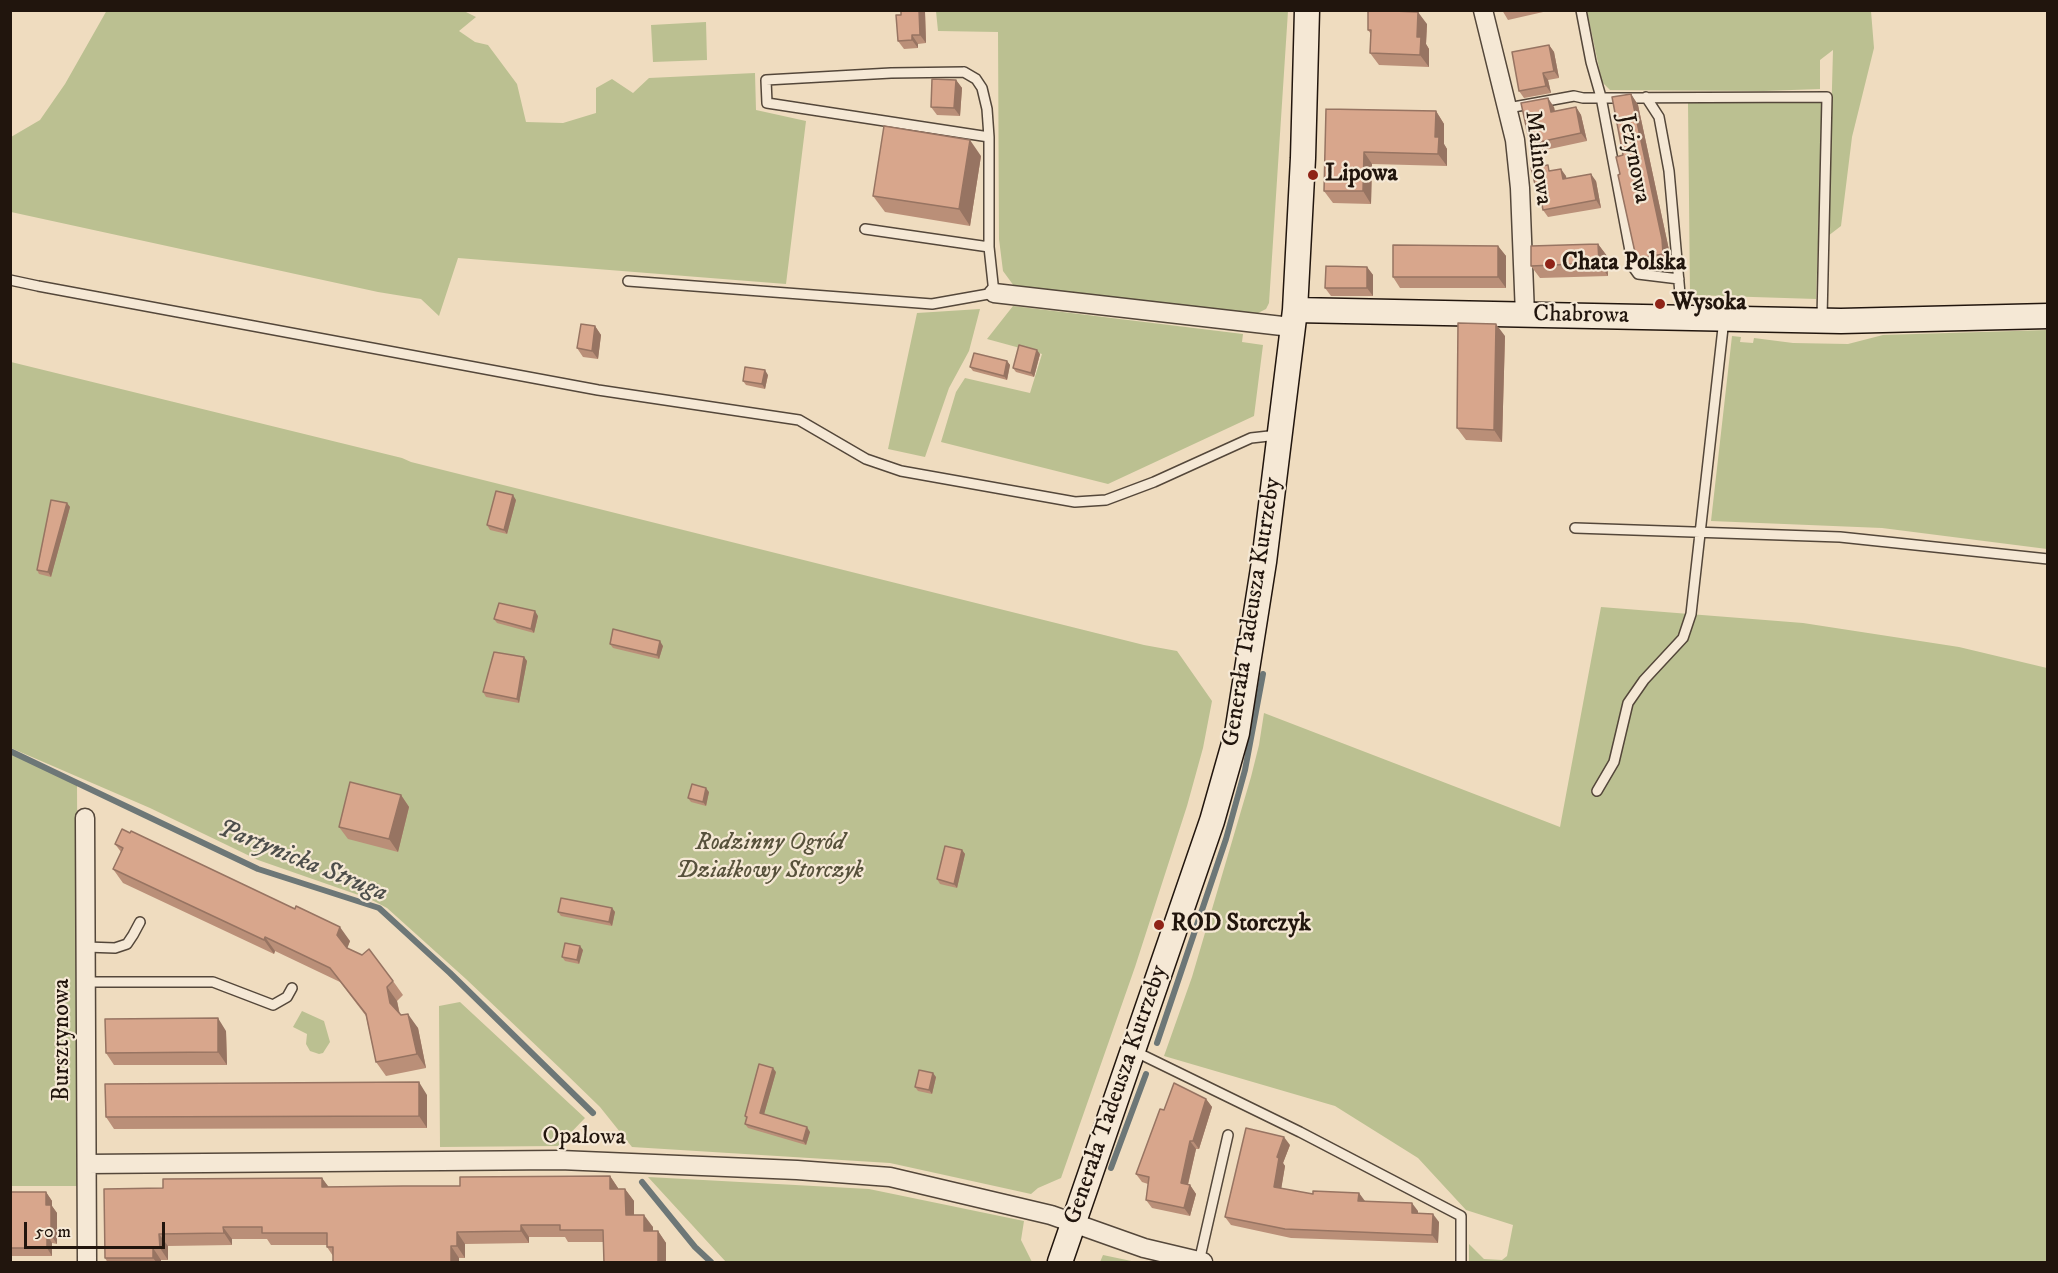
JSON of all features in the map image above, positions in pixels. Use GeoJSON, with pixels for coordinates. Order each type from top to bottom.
{"type":"FeatureCollection","features":[{"type":"Feature","properties":{"kind":"street"},"geometry":{"type":"LineString","coordinates":[[994,293],[1292,322],[1304,137],[1307,10]]}},
{"type":"Feature","properties":{"kind":"street","name":"Malinowa"},"geometry":{"type":"LineString","coordinates":[[1484,10],[1515,140],[1520,188],[1525,315]]}},
{"type":"Feature","properties":{"kind":"street","name":"Chabrowa"},"geometry":{"type":"LineString","coordinates":[[1292,322],[1525,315],[1822,321],[2048,316]]}},
{"type":"Feature","properties":{"kind":"street","name":"Generała Tadeusza Kutrzeby"},"geometry":{"type":"LineString","coordinates":[[1060,1263],[1131,1050],[1212,821],[1235,742],[1249,668],[1264,562],[1292,322]]}},
{"type":"Feature","properties":{"kind":"street","name":"Bursztynowa"},"geometry":{"type":"LineString","coordinates":[[85,818],[87,1263]]}},
{"type":"Feature","properties":{"kind":"street","name":"Opalowa"},"geometry":{"type":"LineString","coordinates":[[87,1164],[560,1160],[797,1170],[890,1177],[1051,1215],[1144,1248],[1201,1262]]}},
{"type":"Feature","properties":{"kind":"lane","name":"Jeżynowa"},"geometry":{"type":"LineString","coordinates":[[1581,10],[1591,62],[1601,97],[1633,267],[1638,274],[1679,279]]}},
{"type":"Feature","properties":{"kind":"lane"},"geometry":{"type":"LineString","coordinates":[[628,282],[932,304],[994,293],[989,247],[989,137],[987,109],[982,88],[976,79],[964,72],[891,73],[766,80],[767,103],[989,137]]}},
{"type":"Feature","properties":{"kind":"lane"},"geometry":{"type":"LineString","coordinates":[[1508,108],[1574,96],[1827,97],[1822,321]]}},
{"type":"Feature","properties":{"kind":"lane"},"geometry":{"type":"LineString","coordinates":[[1646,97],[1659,117],[1669,171],[1683,318]]}},
{"type":"Feature","properties":{"kind":"lane"},"geometry":{"type":"LineString","coordinates":[[884,132],[886,121]]}},
{"type":"Feature","properties":{"kind":"lane"},"geometry":{"type":"LineString","coordinates":[[865,229],[989,247]]}},
{"type":"Feature","properties":{"kind":"lane"},"geometry":{"type":"LineString","coordinates":[[10,279],[50,289],[598,390],[799,420],[866,459],[901,471],[1075,502],[1106,500],[1154,482],[1251,438],[1278,435]]}},
{"type":"Feature","properties":{"kind":"lane"},"geometry":{"type":"LineString","coordinates":[[1597,791],[1614,762],[1628,703],[1644,680],[1683,638],[1691,614],[1724,319]]}},
{"type":"Feature","properties":{"kind":"lane"},"geometry":{"type":"LineString","coordinates":[[1575,528],[1840,537],[2048,559]]}},
{"type":"Feature","properties":{"kind":"lane"},"geometry":{"type":"LineString","coordinates":[[86,947],[115,948],[127,944],[140,922]]}},
{"type":"Feature","properties":{"kind":"lane"},"geometry":{"type":"LineString","coordinates":[[87,982],[213,982],[273,1005],[287,997],[292,988]]}},
{"type":"Feature","properties":{"kind":"lane"},"geometry":{"type":"LineString","coordinates":[[1131,1050],[1300,1132],[1461,1216],[1461,1263]]}},
{"type":"Feature","properties":{"kind":"lane"},"geometry":{"type":"LineString","coordinates":[[1201,1262],[1228,1135]]}},
{"type":"Feature","properties":{"kind":"green space"},"geometry":{"type":"Polygon","coordinates":[[[107,10],[464,11],[476,17],[459,31],[475,42],[488,45],[517,84],[526,122],[563,123],[596,113],[596,88],[612,79],[633,93],[649,78],[755,73],[756,110],[806,121],[786,284],[458,258],[439,316],[421,299],[378,292],[11,212],[11,137],[40,120],[65,84],[107,10]]]}},
{"type":"Feature","properties":{"kind":"green space"},"geometry":{"type":"Polygon","coordinates":[[[936,11],[1288,11],[1269,303],[1266,309],[1258,313],[1212,309],[1014,286],[1003,271],[999,239],[998,32],[938,31],[936,11]]]}},
{"type":"Feature","properties":{"kind":"green space"},"geometry":{"type":"Polygon","coordinates":[[[1587,11],[1871,11],[1874,48],[1852,137],[1841,226],[1828,236],[1833,50],[1820,60],[1820,89],[1610,90],[1602,82],[1587,11]]]}},
{"type":"Feature","properties":{"kind":"green space"},"geometry":{"type":"Polygon","coordinates":[[[706,22],[707,60],[653,62],[651,25],[706,22]]]}},
{"type":"Feature","properties":{"kind":"green space"},"geometry":{"type":"Polygon","coordinates":[[[1688,103],[1823,103],[1816,299],[1690,295],[1688,103]]]}},
{"type":"Feature","properties":{"kind":"green space"},"geometry":{"type":"Polygon","coordinates":[[[1013,306],[1243,334],[1242,342],[1263,345],[1254,416],[1108,484],[941,442],[956,392],[965,378],[1030,393],[1042,354],[987,339],[1013,306]]]}},
{"type":"Feature","properties":{"kind":"green space"},"geometry":{"type":"Polygon","coordinates":[[[980,309],[969,351],[949,388],[925,457],[888,449],[917,313],[980,309]]]}},
{"type":"Feature","properties":{"kind":"green space"},"geometry":{"type":"Polygon","coordinates":[[[2047,330],[2047,549],[1882,528],[1711,521],[1732,336],[1741,337],[1740,342],[1753,343],[1754,338],[1793,343],[1848,344],[1883,335],[2047,330]]]}},
{"type":"Feature","properties":{"kind":"green space","name":"Rodzinny Ogród Działkowy Storczyk"},"geometry":{"type":"Polygon","coordinates":[[[11,362],[1144,645],[1177,651],[1212,701],[1203,748],[1187,806],[1135,967],[1061,1178],[1038,1188],[1031,1194],[890,1163],[632,1147],[600,1107],[466,979],[387,908],[370,899],[258,860],[150,808],[11,748],[11,362]]]}},
{"type":"Feature","properties":{"kind":"green space"},"geometry":{"type":"Polygon","coordinates":[[[1601,607],[1803,623],[1959,647],[2047,668],[2047,1262],[1469,1262],[1469,1244],[1484,1259],[1502,1260],[1507,1256],[1513,1225],[1466,1210],[1418,1158],[1335,1106],[1164,1056],[1192,977],[1251,777],[1264,713],[1560,827],[1601,607]]]}},
{"type":"Feature","properties":{"kind":"green space"},"geometry":{"type":"Polygon","coordinates":[[[11,754],[77,785],[79,1186],[11,1186],[11,754]]]}},
{"type":"Feature","properties":{"kind":"green space"},"geometry":{"type":"Polygon","coordinates":[[[460,1002],[585,1118],[558,1146],[440,1147],[439,1006],[460,1002]]]}},
{"type":"Feature","properties":{"kind":"green space"},"geometry":{"type":"Polygon","coordinates":[[[302,1011],[324,1021],[330,1042],[323,1053],[310,1051],[306,1044],[307,1034],[293,1027],[302,1011]]]}},
{"type":"Feature","properties":{"kind":"green space"},"geometry":{"type":"Polygon","coordinates":[[[648,1177],[869,1189],[1024,1221],[1021,1240],[1032,1262],[726,1262],[648,1177]]]}},
{"type":"Feature","properties":{"kind":"green space"},"geometry":{"type":"Polygon","coordinates":[[[1103,1255],[1136,1262],[1100,1262],[1103,1255]]]}},
{"type":"Feature","properties":{"kind":"building"},"geometry":{"type":"Polygon","coordinates":[[[901,10],[919,10],[920,35],[912,35],[912,40],[898,41],[896,15],[901,15],[901,10]]]}},
{"type":"Feature","properties":{"kind":"building"},"geometry":{"type":"Polygon","coordinates":[[[1368,10],[1418,12],[1417,37],[1421,37],[1420,55],[1370,53],[1371,30],[1368,30],[1368,10]]]}},
{"type":"Feature","properties":{"kind":"building"},"geometry":{"type":"Polygon","coordinates":[[[1549,45],[1554,71],[1543,73],[1546,86],[1519,91],[1512,52],[1549,45]]]}},
{"type":"Feature","properties":{"kind":"building"},"geometry":{"type":"Polygon","coordinates":[[[932,79],[956,80],[954,108],[931,107],[932,79]]]}},
{"type":"Feature","properties":{"kind":"building"},"geometry":{"type":"Polygon","coordinates":[[[1631,94],[1662,239],[1663,254],[1640,258],[1636,257],[1618,175],[1620,174],[1616,157],[1623,155],[1612,97],[1631,94]]]}},
{"type":"Feature","properties":{"kind":"building"},"geometry":{"type":"Polygon","coordinates":[[[1548,98],[1551,112],[1576,107],[1581,133],[1530,144],[1521,103],[1548,98]]]}},
{"type":"Feature","properties":{"kind":"building"},"geometry":{"type":"Polygon","coordinates":[[[1326,109],[1436,111],[1435,137],[1439,137],[1438,154],[1364,152],[1363,191],[1324,191],[1326,109]]]}},
{"type":"Feature","properties":{"kind":"building"},"geometry":{"type":"Polygon","coordinates":[[[884,126],[970,140],[959,209],[873,196],[884,126]]]}},
{"type":"Feature","properties":{"kind":"building"},"geometry":{"type":"Polygon","coordinates":[[[1548,165],[1549,171],[1561,169],[1563,179],[1591,174],[1596,200],[1543,210],[1538,184],[1535,184],[1531,168],[1548,165]]]}},
{"type":"Feature","properties":{"kind":"building"},"geometry":{"type":"Polygon","coordinates":[[[1598,244],[1599,263],[1531,266],[1531,246],[1598,244]]]}},
{"type":"Feature","properties":{"kind":"building"},"geometry":{"type":"Polygon","coordinates":[[[1393,245],[1498,246],[1498,277],[1393,277],[1393,245]]]}},
{"type":"Feature","properties":{"kind":"building"},"geometry":{"type":"Polygon","coordinates":[[[1326,266],[1367,267],[1367,288],[1325,288],[1326,266]]]}},
{"type":"Feature","properties":{"kind":"building"},"geometry":{"type":"Polygon","coordinates":[[[1458,323],[1496,324],[1494,430],[1457,428],[1458,323]]]}},
{"type":"Feature","properties":{"kind":"building"},"geometry":{"type":"Polygon","coordinates":[[[581,324],[595,326],[592,351],[577,348],[581,324]]]}},
{"type":"Feature","properties":{"kind":"building"},"geometry":{"type":"Polygon","coordinates":[[[1019,345],[1037,350],[1031,373],[1013,368],[1019,345]]]}},
{"type":"Feature","properties":{"kind":"building"},"geometry":{"type":"Polygon","coordinates":[[[974,353],[1007,361],[1004,376],[970,367],[974,353]]]}},
{"type":"Feature","properties":{"kind":"building"},"geometry":{"type":"Polygon","coordinates":[[[745,367],[765,370],[762,384],[743,381],[745,367]]]}},
{"type":"Feature","properties":{"kind":"building"},"geometry":{"type":"Polygon","coordinates":[[[496,491],[513,495],[504,530],[487,525],[496,491]]]}},
{"type":"Feature","properties":{"kind":"building"},"geometry":{"type":"Polygon","coordinates":[[[51,500],[67,503],[48,572],[37,570],[51,500]]]}},
{"type":"Feature","properties":{"kind":"building"},"geometry":{"type":"Polygon","coordinates":[[[499,603],[535,611],[531,629],[494,619],[499,603]]]}},
{"type":"Feature","properties":{"kind":"building"},"geometry":{"type":"Polygon","coordinates":[[[613,629],[660,641],[657,655],[610,644],[613,629]]]}},
{"type":"Feature","properties":{"kind":"building"},"geometry":{"type":"Polygon","coordinates":[[[494,652],[524,657],[517,699],[483,692],[494,652]]]}},
{"type":"Feature","properties":{"kind":"building"},"geometry":{"type":"Polygon","coordinates":[[[350,782],[401,795],[389,839],[339,827],[350,782]]]}},
{"type":"Feature","properties":{"kind":"building"},"geometry":{"type":"Polygon","coordinates":[[[692,784],[706,788],[703,802],[688,798],[692,784]]]}},
{"type":"Feature","properties":{"kind":"building"},"geometry":{"type":"Polygon","coordinates":[[[122,829],[130,833],[131,831],[295,909],[296,906],[340,927],[337,935],[347,948],[362,955],[369,949],[393,981],[387,987],[390,1003],[401,1015],[408,1014],[417,1054],[376,1062],[366,1014],[330,968],[265,937],[264,940],[113,869],[123,848],[115,844],[122,829]]]}},
{"type":"Feature","properties":{"kind":"building"},"geometry":{"type":"Polygon","coordinates":[[[945,846],[962,850],[954,884],[937,879],[945,846]]]}},
{"type":"Feature","properties":{"kind":"building"},"geometry":{"type":"Polygon","coordinates":[[[561,898],[612,908],[609,922],[558,912],[561,898]]]}},
{"type":"Feature","properties":{"kind":"building"},"geometry":{"type":"Polygon","coordinates":[[[565,943],[580,946],[577,960],[562,957],[565,943]]]}},
{"type":"Feature","properties":{"kind":"building"},"geometry":{"type":"Polygon","coordinates":[[[218,1018],[218,1052],[106,1053],[105,1019],[218,1018]]]}},
{"type":"Feature","properties":{"kind":"building"},"geometry":{"type":"Polygon","coordinates":[[[759,1064],[773,1068],[760,1113],[807,1127],[803,1141],[745,1124],[747,1117],[745,1116],[759,1064]]]}},
{"type":"Feature","properties":{"kind":"building"},"geometry":{"type":"Polygon","coordinates":[[[919,1070],[933,1073],[929,1090],[915,1087],[919,1070]]]}},
{"type":"Feature","properties":{"kind":"building"},"geometry":{"type":"Polygon","coordinates":[[[419,1082],[419,1116],[106,1117],[105,1084],[419,1082]]]}},
{"type":"Feature","properties":{"kind":"building"},"geometry":{"type":"Polygon","coordinates":[[[1174,1083],[1206,1099],[1193,1141],[1190,1141],[1181,1183],[1190,1185],[1184,1208],[1146,1200],[1149,1177],[1136,1174],[1160,1109],[1164,1110],[1174,1083]]]}},
{"type":"Feature","properties":{"kind":"building"},"geometry":{"type":"Polygon","coordinates":[[[1246,1128],[1284,1137],[1277,1157],[1279,1158],[1274,1187],[1313,1194],[1313,1191],[1359,1193],[1358,1201],[1412,1203],[1412,1213],[1433,1214],[1432,1235],[1285,1229],[1225,1217],[1246,1128]]]}},
{"type":"Feature","properties":{"kind":"building"},"geometry":{"type":"Polygon","coordinates":[[[610,1176],[610,1189],[625,1189],[626,1215],[644,1215],[644,1231],[658,1231],[658,1263],[604,1263],[603,1230],[560,1230],[560,1225],[521,1225],[521,1231],[457,1232],[457,1246],[451,1246],[451,1263],[333,1263],[333,1247],[327,1247],[327,1233],[262,1233],[262,1227],[223,1227],[224,1233],[159,1234],[160,1248],[153,1248],[153,1258],[105,1258],[104,1189],[163,1188],[163,1179],[322,1178],[322,1187],[460,1186],[460,1177],[610,1176]]]}},
{"type":"Feature","properties":{"kind":"building"},"geometry":{"type":"Polygon","coordinates":[[[10,1192],[46,1192],[46,1205],[51,1205],[51,1235],[47,1235],[47,1248],[10,1248],[10,1192]]]}},
{"type":"Feature","properties":{"kind":"waterway"},"geometry":{"type":"LineString","coordinates":[[1157,1043],[1226,839],[1245,770],[1263,674]]}},
{"type":"Feature","properties":{"kind":"waterway","name":"Partynicka Struga"},"geometry":{"type":"LineString","coordinates":[[10,751],[258,869],[379,908],[450,973],[593,1113]]}},
{"type":"Feature","properties":{"kind":"waterway"},"geometry":{"type":"LineString","coordinates":[[1111,1168],[1146,1074]]}},
{"type":"Feature","properties":{"kind":"waterway","name":"Partynicka Struga"},"geometry":{"type":"LineString","coordinates":[[642,1182],[695,1247],[711,1262]]}},
{"type":"Feature","properties":{"kind":"place","name":"Lipowa"},"geometry":{"type":"Point","coordinates":[1313,175]}},
{"type":"Feature","properties":{"kind":"place","name":"Chata Polska"},"geometry":{"type":"Point","coordinates":[1550,264]}},
{"type":"Feature","properties":{"kind":"place","name":"Wysoka"},"geometry":{"type":"Point","coordinates":[1660,304]}},
{"type":"Feature","properties":{"kind":"place","name":"ROD Storczyk"},"geometry":{"type":"Point","coordinates":[1159,925]}}]}
